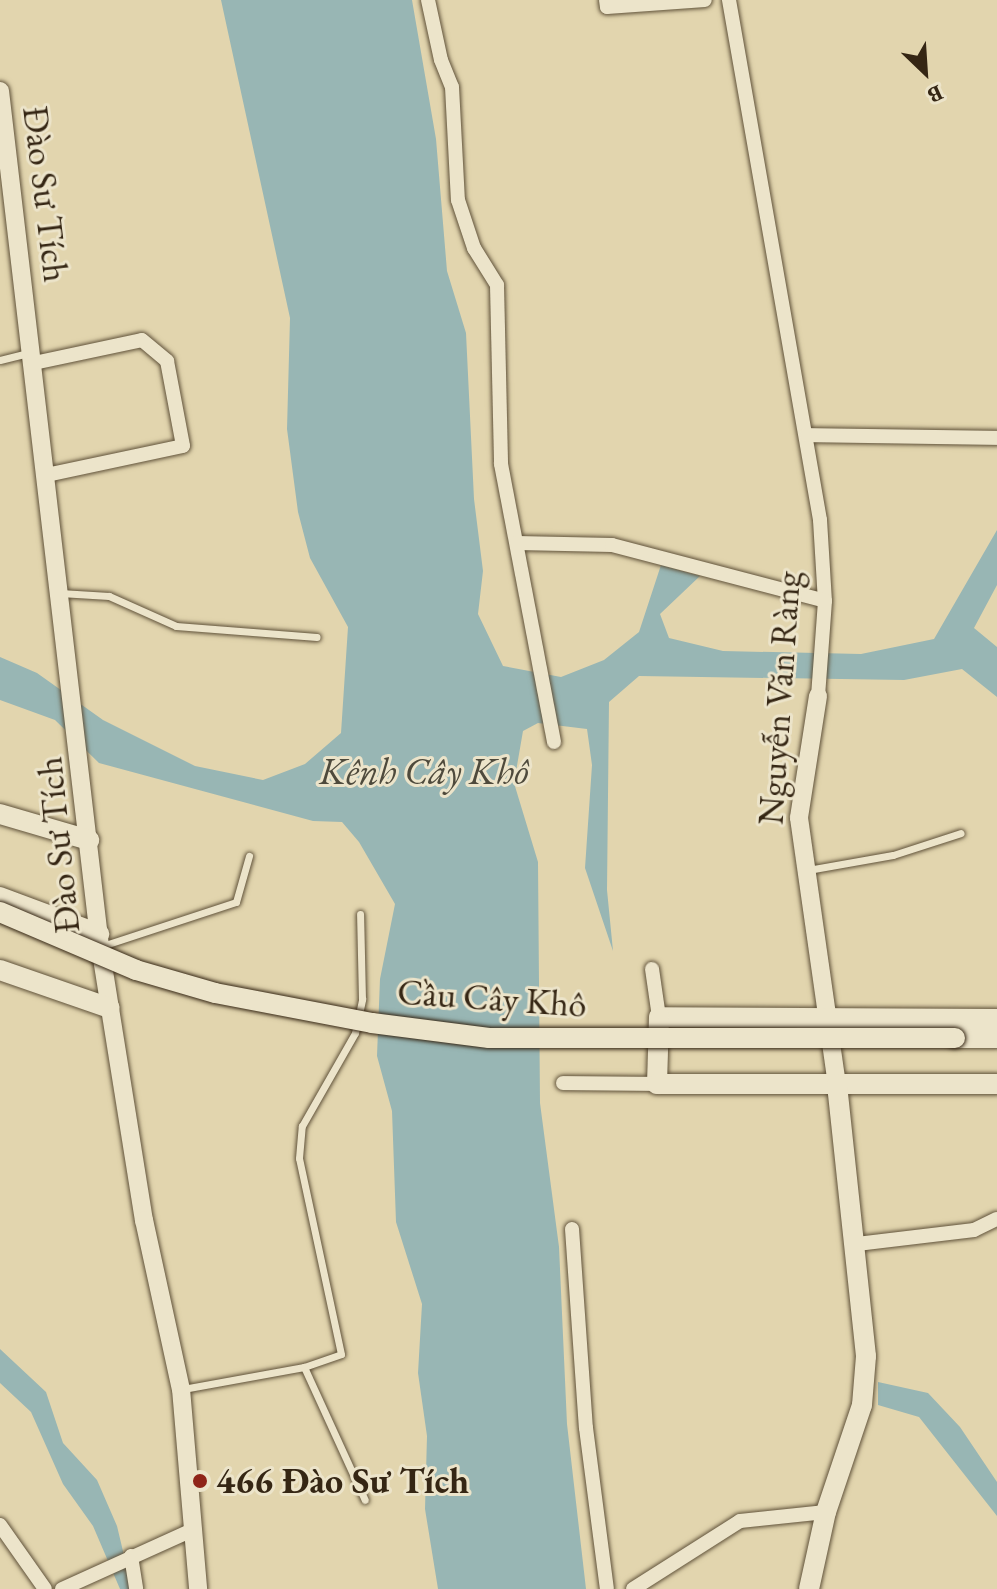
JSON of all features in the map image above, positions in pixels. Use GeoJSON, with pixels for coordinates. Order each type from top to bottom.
{"type":"FeatureCollection","features":[{"type":"Feature","properties":{"kind":"main road"},"geometry":{"type":"LineString","coordinates":[[0,814],[89,840]]}},
{"type":"Feature","properties":{"kind":"main road"},"geometry":{"type":"LineString","coordinates":[[0,897],[100,940]]}},
{"type":"Feature","properties":{"kind":"main road","name":"Cầu Cây Khô"},"geometry":{"type":"LineString","coordinates":[[0,912],[149,974],[242,999],[372,1023],[489,1038],[997,1038]]}},
{"type":"Feature","properties":{"kind":"main road"},"geometry":{"type":"LineString","coordinates":[[0,970],[110,1008]]}},
{"type":"Feature","properties":{"kind":"main road"},"geometry":{"type":"LineString","coordinates":[[997,1019],[659,1017],[657,1084],[997,1084]]}},
{"type":"Feature","properties":{"kind":"main road","name":"Nguyễn Văn Ràng"},"geometry":{"type":"LineString","coordinates":[[809,1589],[826,1512],[862,1405],[866,1356],[857,1244],[837,1085]]}},
{"type":"Feature","properties":{"kind":"street"},"geometry":{"type":"LineString","coordinates":[[428,0],[452,87],[458,200],[474,248],[497,285],[501,464],[554,742]]}},
{"type":"Feature","properties":{"kind":"street"},"geometry":{"type":"LineString","coordinates":[[606,0],[607,7],[705,0]]}},
{"type":"Feature","properties":{"kind":"street","name":"Nguyễn Văn Ràng"},"geometry":{"type":"LineString","coordinates":[[729,0],[807,435],[825,601],[818,696],[799,818],[837,1085]]}},
{"type":"Feature","properties":{"kind":"street","name":"Đào Sư Tích"},"geometry":{"type":"LineString","coordinates":[[0,93],[66,624],[100,940],[144,1220],[181,1389],[190,1531],[198,1589]]}},
{"type":"Feature","properties":{"kind":"street"},"geometry":{"type":"LineString","coordinates":[[34,358],[142,340],[167,361],[183,446],[47,475]]}},
{"type":"Feature","properties":{"kind":"street"},"geometry":{"type":"LineString","coordinates":[[807,435],[997,438]]}},
{"type":"Feature","properties":{"kind":"street"},"geometry":{"type":"LineString","coordinates":[[517,543],[612,545],[825,601]]}},
{"type":"Feature","properties":{"kind":"street"},"geometry":{"type":"LineString","coordinates":[[652,969],[659,1017]]}},
{"type":"Feature","properties":{"kind":"street"},"geometry":{"type":"LineString","coordinates":[[563,1083],[657,1084]]}},
{"type":"Feature","properties":{"kind":"street"},"geometry":{"type":"LineString","coordinates":[[857,1244],[974,1230],[997,1219]]}},
{"type":"Feature","properties":{"kind":"street"},"geometry":{"type":"LineString","coordinates":[[572,1229],[577,1340],[607,1589]]}},
{"type":"Feature","properties":{"kind":"street"},"geometry":{"type":"LineString","coordinates":[[633,1589],[740,1521],[826,1512]]}},
{"type":"Feature","properties":{"kind":"street"},"geometry":{"type":"LineString","coordinates":[[62,1589],[105,1566],[190,1531]]}},
{"type":"Feature","properties":{"kind":"street"},"geometry":{"type":"LineString","coordinates":[[3,1535],[45,1589]]}},
{"type":"Feature","properties":{"kind":"street"},"geometry":{"type":"LineString","coordinates":[[130,1556],[136,1589]]}},
{"type":"Feature","properties":{"kind":"lane"},"geometry":{"type":"LineString","coordinates":[[0,360],[34,358]]}},
{"type":"Feature","properties":{"kind":"lane"},"geometry":{"type":"LineString","coordinates":[[60,593],[109,596],[176,626],[317,637]]}},
{"type":"Feature","properties":{"kind":"lane"},"geometry":{"type":"LineString","coordinates":[[808,870],[893,855],[961,833]]}},
{"type":"Feature","properties":{"kind":"lane"},"geometry":{"type":"LineString","coordinates":[[100,940],[236,902],[249,856]]}},
{"type":"Feature","properties":{"kind":"lane"},"geometry":{"type":"LineString","coordinates":[[181,1389],[304,1367],[341,1354],[299,1158],[302,1126],[355,1033],[362,999],[360,914]]}},
{"type":"Feature","properties":{"kind":"lane"},"geometry":{"type":"LineString","coordinates":[[304,1367],[365,1500]]}},
{"type":"Feature","properties":{"kind":"water","name":"Kênh Cây Khô"},"geometry":{"type":"Polygon","coordinates":[[[221,0],[412,0],[436,139],[447,271],[466,333],[474,499],[483,571],[478,614],[503,666],[561,677],[604,660],[639,632],[661,565],[700,576],[660,614],[669,638],[723,651],[861,654],[934,639],[997,530],[997,585],[974,628],[997,647],[997,697],[962,669],[904,680],[639,676],[609,702],[607,890],[613,951],[585,868],[592,765],[587,729],[538,723],[523,731],[514,783],[538,862],[540,1103],[559,1247],[567,1424],[586,1589],[438,1589],[425,1509],[427,1436],[418,1373],[422,1304],[396,1222],[392,1111],[377,1056],[380,979],[395,904],[359,842],[342,822],[313,821],[99,763],[55,720],[0,700],[0,657],[37,673],[103,720],[195,766],[263,780],[305,764],[341,733],[348,627],[310,558],[298,512],[287,429],[290,318],[221,0]]]}},
{"type":"Feature","properties":{"kind":"water"},"geometry":{"type":"Polygon","coordinates":[[[0,1349],[46,1392],[63,1443],[97,1480],[117,1526],[132,1589],[120,1589],[93,1526],[63,1484],[31,1412],[0,1383],[0,1349]]]}},
{"type":"Feature","properties":{"kind":"water"},"geometry":{"type":"Polygon","coordinates":[[[878,1382],[928,1393],[960,1427],[997,1482],[997,1516],[919,1417],[878,1405],[878,1382]]]}},
{"type":"Feature","properties":{"kind":"place","name":"466 Đào Sư Tích"},"geometry":{"type":"Point","coordinates":[200,1481]}}]}
